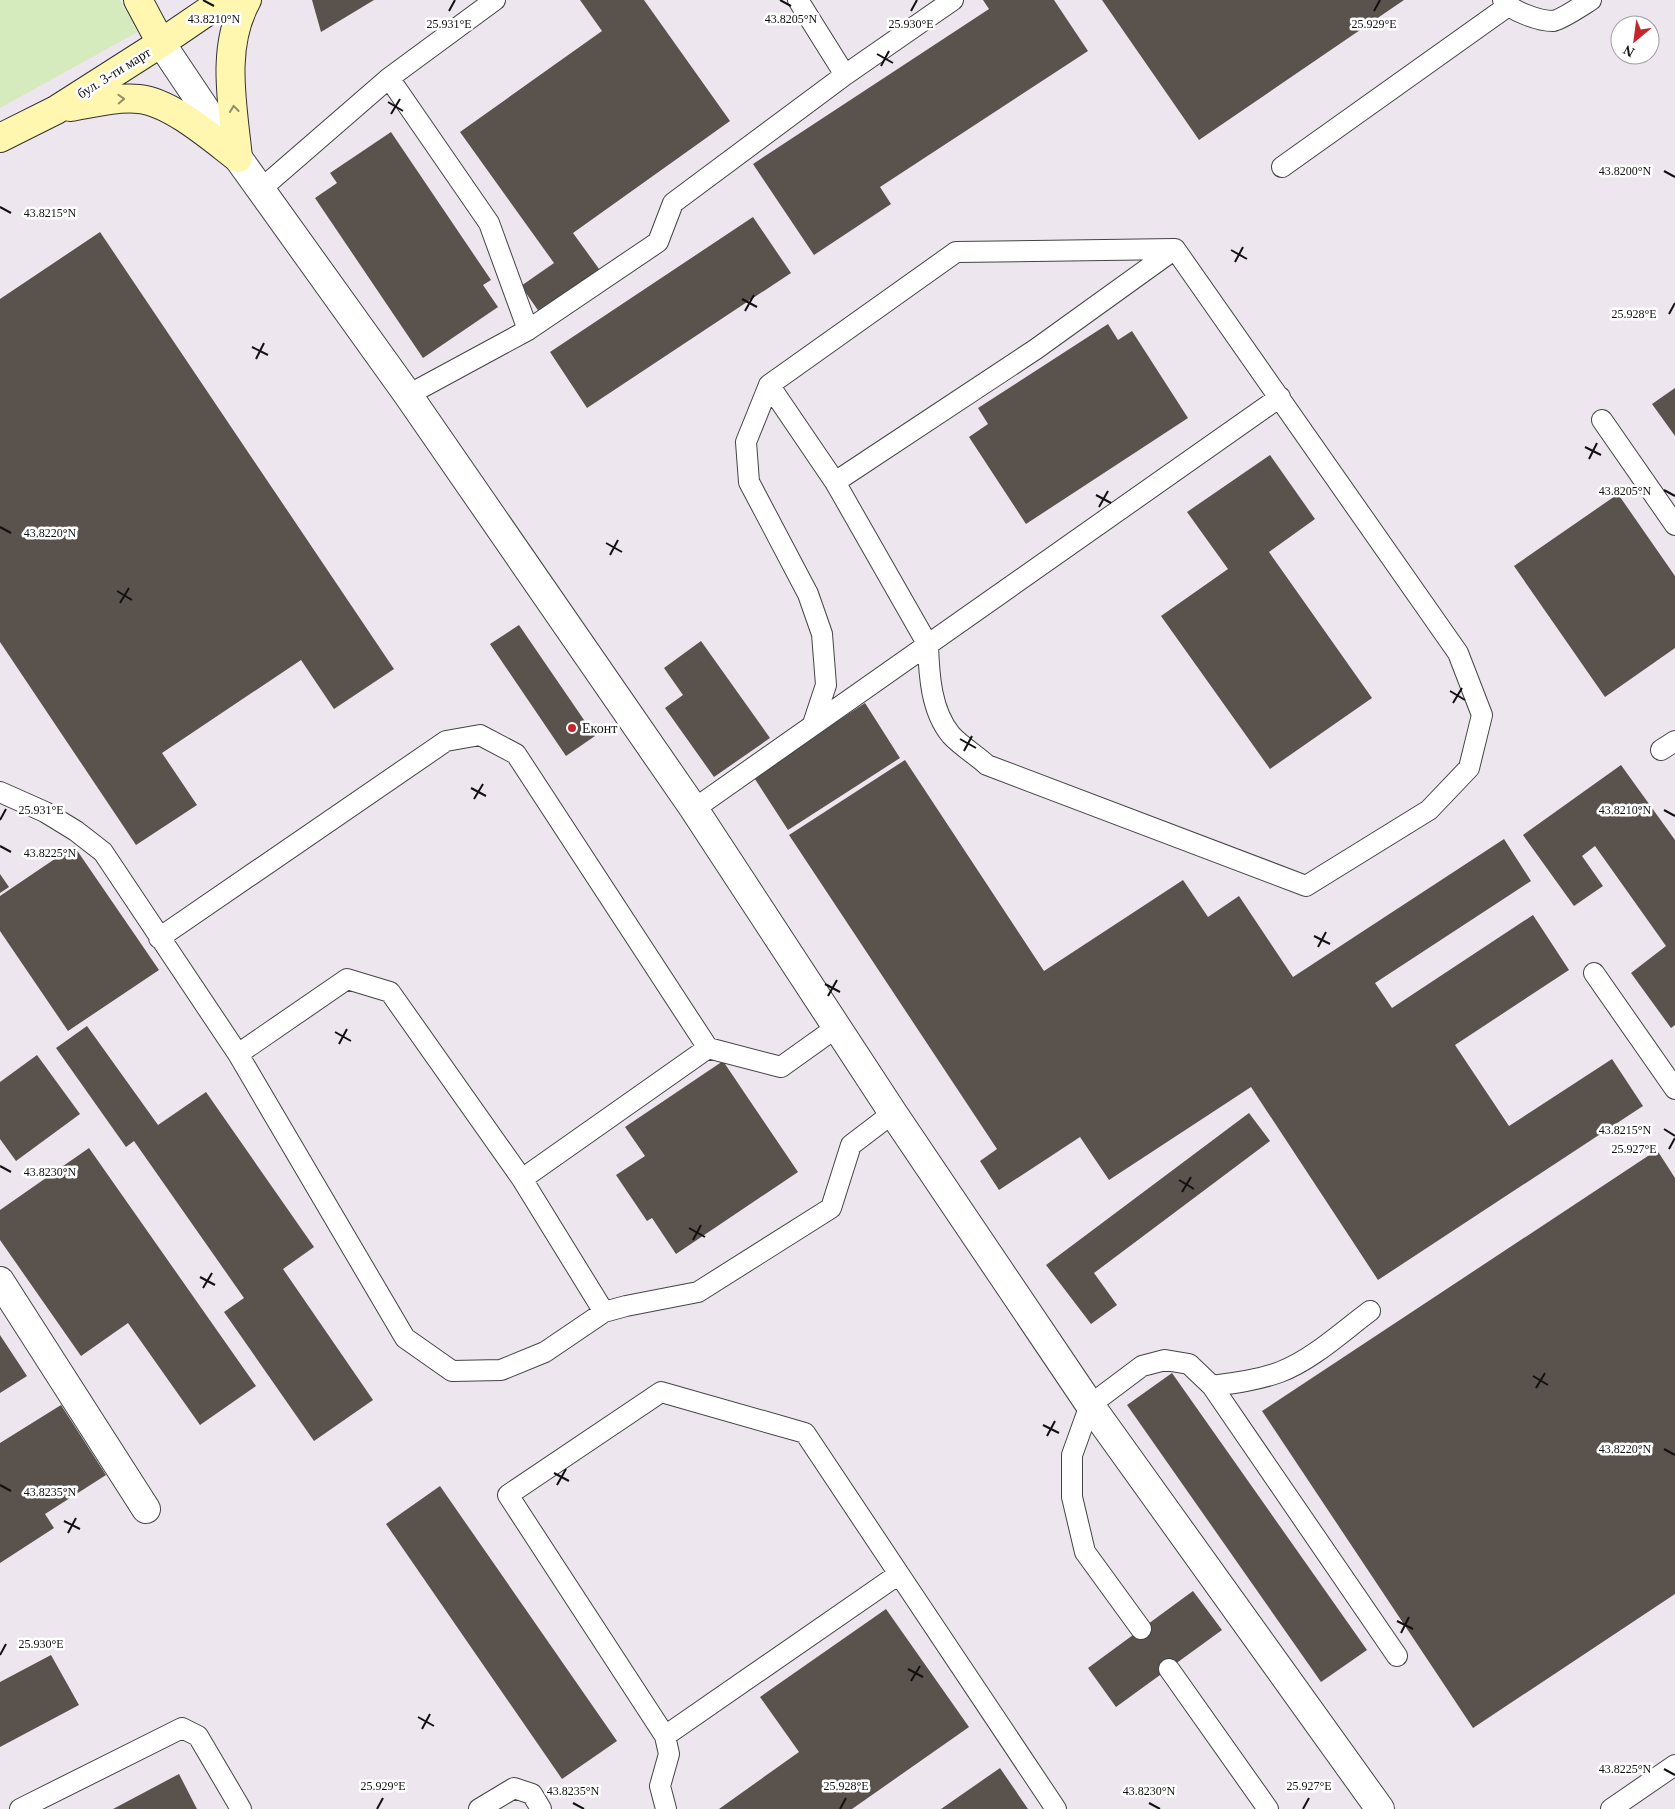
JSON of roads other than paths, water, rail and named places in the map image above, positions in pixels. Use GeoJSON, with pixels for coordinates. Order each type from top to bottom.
{"type":"FeatureCollection","features":[{"type":"Feature","properties":{"kind":"main road"},"geometry":{"type":"LineString","coordinates":[[138,0],[161,43]]}},
{"type":"Feature","properties":{"kind":"main road","name":"бул. 3-ти март"},"geometry":{"type":"LineString","coordinates":[[0,138],[56,110],[224,0]]}},
{"type":"Feature","properties":{"kind":"main road"},"geometry":{"type":"LineString","coordinates":[[238,158],[230,77],[233,38],[239,15],[247,0]]}},
{"type":"Feature","properties":{"kind":"main road"},"geometry":{"type":"LineString","coordinates":[[56,110],[114,100],[141,99],[163,106],[184,118],[238,158]]}},
{"type":"Feature","properties":{"kind":"street"},"geometry":{"type":"LineString","coordinates":[[161,43],[238,158],[408,396],[694,809],[893,1113],[1090,1405],[1380,1809]]}},
{"type":"Feature","properties":{"kind":"street"},"geometry":{"type":"LineString","coordinates":[[0,1281],[146,1509]]}},
{"type":"Feature","properties":{"kind":"lane"},"geometry":{"type":"LineString","coordinates":[[261,190],[389,78],[494,0]]}},
{"type":"Feature","properties":{"kind":"lane"},"geometry":{"type":"LineString","coordinates":[[798,0],[845,75]]}},
{"type":"Feature","properties":{"kind":"lane"},"geometry":{"type":"LineString","coordinates":[[408,396],[528,330],[658,242],[673,203],[845,75],[953,0]]}},
{"type":"Feature","properties":{"kind":"lane"},"geometry":{"type":"LineString","coordinates":[[1282,167],[1506,3],[1532,17],[1554,21],[1590,0]]}},
{"type":"Feature","properties":{"kind":"lane"},"geometry":{"type":"LineString","coordinates":[[389,78],[489,223],[528,330]]}},
{"type":"Feature","properties":{"kind":"lane"},"geometry":{"type":"LineString","coordinates":[[769,385],[835,482],[928,645],[928,663],[936,707],[951,734],[987,765],[1306,886],[1430,810],[1469,768],[1482,715],[1458,653],[1280,397],[1174,249]]}},
{"type":"Feature","properties":{"kind":"lane"},"geometry":{"type":"LineString","coordinates":[[813,724],[826,685],[822,634],[808,594],[749,482],[746,442],[769,385],[956,252],[1174,249]]}},
{"type":"Feature","properties":{"kind":"lane"},"geometry":{"type":"LineString","coordinates":[[835,482],[1036,349],[1174,249]]}},
{"type":"Feature","properties":{"kind":"lane"},"geometry":{"type":"LineString","coordinates":[[694,809],[1280,397]]}},
{"type":"Feature","properties":{"kind":"lane"},"geometry":{"type":"LineString","coordinates":[[1602,420],[1675,524]]}},
{"type":"Feature","properties":{"kind":"lane"},"geometry":{"type":"LineString","coordinates":[[159,938],[446,741],[480,735],[516,754],[708,1048],[781,1067],[837,1027]]}},
{"type":"Feature","properties":{"kind":"lane"},"geometry":{"type":"LineString","coordinates":[[0,792],[45,812],[76,831],[103,852],[238,1054],[405,1338],[452,1371],[501,1370],[545,1352],[604,1312],[698,1292],[831,1208],[851,1145],[893,1113]]}},
{"type":"Feature","properties":{"kind":"lane"},"geometry":{"type":"LineString","coordinates":[[1594,973],[1675,1089]]}},
{"type":"Feature","properties":{"kind":"lane"},"geometry":{"type":"LineString","coordinates":[[238,1054],[347,979],[390,992],[522,1179],[604,1312]]}},
{"type":"Feature","properties":{"kind":"lane"},"geometry":{"type":"LineString","coordinates":[[522,1179],[708,1048]]}},
{"type":"Feature","properties":{"kind":"lane"},"geometry":{"type":"LineString","coordinates":[[1212,1386],[1250,1380],[1281,1372],[1311,1354],[1370,1311]]}},
{"type":"Feature","properties":{"kind":"lane"},"geometry":{"type":"LineString","coordinates":[[1141,1629],[1085,1552],[1072,1497],[1072,1455],[1090,1405],[1142,1366],[1165,1360],[1189,1364],[1212,1386],[1397,1656]]}},
{"type":"Feature","properties":{"kind":"lane"},"geometry":{"type":"LineString","coordinates":[[666,1809],[660,1786],[669,1754],[665,1736],[508,1495],[661,1392],[806,1433],[1056,1809]]}},
{"type":"Feature","properties":{"kind":"lane"},"geometry":{"type":"LineString","coordinates":[[665,1736],[899,1574]]}},
{"type":"Feature","properties":{"kind":"lane"},"geometry":{"type":"LineString","coordinates":[[1169,1669],[1268,1809]]}},
{"type":"Feature","properties":{"kind":"lane"},"geometry":{"type":"LineString","coordinates":[[20,1809],[182,1728],[198,1736],[241,1809]]}},
{"type":"Feature","properties":{"kind":"lane"},"geometry":{"type":"LineString","coordinates":[[1611,1809],[1675,1765]]}},
{"type":"Feature","properties":{"kind":"lane"},"geometry":{"type":"LineString","coordinates":[[479,1809],[514,1788],[532,1794],[541,1809]]}},
{"type":"Feature","properties":{"kind":"place","name":"Еконт"},"geometry":{"type":"Point","coordinates":[572,728]}}]}
